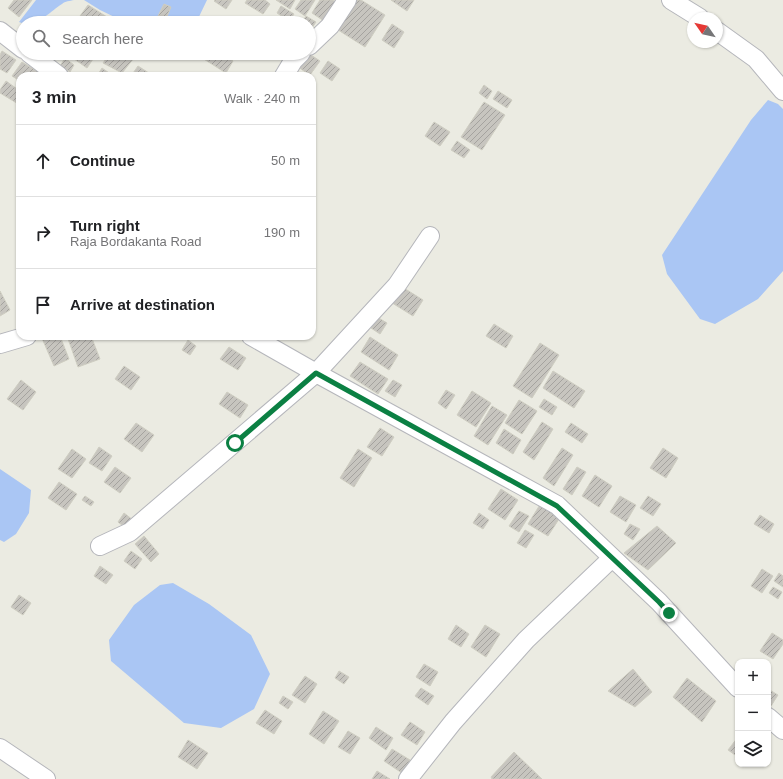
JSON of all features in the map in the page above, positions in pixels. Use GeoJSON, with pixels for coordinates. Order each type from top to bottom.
{"type":"FeatureCollection","features":[{"type":"Feature","properties":{"kind":"street"},"geometry":{"type":"LineString","coordinates":[[316,39],[330,26],[347,0]]}},
{"type":"Feature","properties":{"kind":"street"},"geometry":{"type":"LineString","coordinates":[[671,0],[690,12]]}},
{"type":"Feature","properties":{"kind":"street"},"geometry":{"type":"LineString","coordinates":[[0,31],[16,44]]}},
{"type":"Feature","properties":{"kind":"street"},"geometry":{"type":"LineString","coordinates":[[723,35],[756,59],[783,92]]}},
{"type":"Feature","properties":{"kind":"street"},"geometry":{"type":"LineString","coordinates":[[38,60],[54,72]]}},
{"type":"Feature","properties":{"kind":"street"},"geometry":{"type":"LineString","coordinates":[[286,72],[294,60]]}},
{"type":"Feature","properties":{"kind":"street"},"geometry":{"type":"LineString","coordinates":[[100,546],[130,532],[316,373],[397,285],[430,236]]}},
{"type":"Feature","properties":{"kind":"street"},"geometry":{"type":"LineString","coordinates":[[0,344],[16,339]]}},
{"type":"Feature","properties":{"kind":"street"},"geometry":{"type":"LineString","coordinates":[[258,340],[557,506],[659,602],[735,685]]}},
{"type":"Feature","properties":{"kind":"street"},"geometry":{"type":"LineString","coordinates":[[408,779],[453,722],[526,640],[612,558]]}},
{"type":"Feature","properties":{"kind":"street"},"geometry":{"type":"LineString","coordinates":[[771,720],[783,730]]}},
{"type":"Feature","properties":{"kind":"street"},"geometry":{"type":"LineString","coordinates":[[0,748],[46,779]]}},
{"type":"Feature","properties":{"kind":"water"},"geometry":{"type":"Polygon","coordinates":[[[36,0],[74,0],[63,3],[46,16],[24,16],[36,0]]]}},
{"type":"Feature","properties":{"kind":"water"},"geometry":{"type":"Polygon","coordinates":[[[84,0],[207,0],[199,16],[112,16],[84,0]]]}},
{"type":"Feature","properties":{"kind":"water"},"geometry":{"type":"Polygon","coordinates":[[[768,100],[778,104],[783,109],[783,271],[758,299],[715,324],[700,319],[667,274],[662,255],[751,120],[768,100]]]}},
{"type":"Feature","properties":{"kind":"water"},"geometry":{"type":"Polygon","coordinates":[[[0,469],[31,490],[29,513],[16,534],[4,542],[0,540],[0,469]]]}},
{"type":"Feature","properties":{"kind":"water"},"geometry":{"type":"Polygon","coordinates":[[[173,583],[209,604],[251,635],[270,674],[254,709],[221,728],[184,723],[111,661],[109,640],[134,605],[160,585],[173,583]]]}},
{"type":"Feature","properties":{"kind":"building"},"geometry":{"type":"Polygon","coordinates":[[[14,0],[32,0],[20,16],[8,8],[14,0]]]}},
{"type":"Feature","properties":{"kind":"building"},"geometry":{"type":"Polygon","coordinates":[[[232,0],[226,9],[214,1],[232,0]]]}},
{"type":"Feature","properties":{"kind":"building"},"geometry":{"type":"Polygon","coordinates":[[[247,0],[265,0],[270,4],[263,14],[245,3],[247,0]]]}},
{"type":"Feature","properties":{"kind":"building"},"geometry":{"type":"Polygon","coordinates":[[[276,0],[295,0],[290,9],[276,0]]]}},
{"type":"Feature","properties":{"kind":"building"},"geometry":{"type":"Polygon","coordinates":[[[301,0],[315,0],[305,16],[295,9],[301,0]]]}},
{"type":"Feature","properties":{"kind":"building"},"geometry":{"type":"Polygon","coordinates":[[[320,0],[333,0],[339,4],[327,23],[312,13],[320,0]]]}},
{"type":"Feature","properties":{"kind":"building"},"geometry":{"type":"Polygon","coordinates":[[[354,0],[361,0],[385,15],[365,47],[335,28],[354,0]]]}},
{"type":"Feature","properties":{"kind":"building"},"geometry":{"type":"Polygon","coordinates":[[[391,0],[414,0],[407,11],[391,0]]]}},
{"type":"Feature","properties":{"kind":"building"},"geometry":{"type":"Polygon","coordinates":[[[164,4],[171,7],[167,16],[158,16],[164,4]]]}},
{"type":"Feature","properties":{"kind":"building"},"geometry":{"type":"Polygon","coordinates":[[[88,5],[105,16],[80,16],[88,5]]]}},
{"type":"Feature","properties":{"kind":"building"},"geometry":{"type":"Polygon","coordinates":[[[281,6],[294,14],[293,16],[282,16],[277,13],[281,6]]]}},
{"type":"Feature","properties":{"kind":"building"},"geometry":{"type":"Polygon","coordinates":[[[392,24],[404,32],[394,48],[382,40],[392,24]]]}},
{"type":"Feature","properties":{"kind":"building"},"geometry":{"type":"Polygon","coordinates":[[[2,51],[16,60],[7,73],[0,69],[0,55],[2,51]]]}},
{"type":"Feature","properties":{"kind":"building"},"geometry":{"type":"Polygon","coordinates":[[[316,58],[320,61],[312,72],[306,72],[298,67],[303,60],[316,60],[316,58]]]}},
{"type":"Feature","properties":{"kind":"building"},"geometry":{"type":"Polygon","coordinates":[[[64,60],[68,60],[74,65],[70,72],[60,66],[64,60]]]}},
{"type":"Feature","properties":{"kind":"building"},"geometry":{"type":"Polygon","coordinates":[[[76,60],[92,60],[87,68],[76,60]]]}},
{"type":"Feature","properties":{"kind":"building"},"geometry":{"type":"Polygon","coordinates":[[[105,60],[132,60],[123,72],[103,63],[105,60]]]}},
{"type":"Feature","properties":{"kind":"building"},"geometry":{"type":"Polygon","coordinates":[[[205,60],[233,61],[227,72],[205,60]]]}},
{"type":"Feature","properties":{"kind":"building"},"geometry":{"type":"Polygon","coordinates":[[[328,61],[340,69],[332,81],[320,73],[328,61]]]}},
{"type":"Feature","properties":{"kind":"building"},"geometry":{"type":"Polygon","coordinates":[[[22,62],[38,72],[16,72],[16,78],[12,76],[22,62]]]}},
{"type":"Feature","properties":{"kind":"building"},"geometry":{"type":"Polygon","coordinates":[[[138,66],[147,72],[134,72],[138,66]]]}},
{"type":"Feature","properties":{"kind":"building"},"geometry":{"type":"Polygon","coordinates":[[[102,68],[108,72],[100,72],[102,68]]]}},
{"type":"Feature","properties":{"kind":"building"},"geometry":{"type":"Polygon","coordinates":[[[6,81],[16,88],[16,103],[0,93],[0,90],[6,81]]]}},
{"type":"Feature","properties":{"kind":"building"},"geometry":{"type":"Polygon","coordinates":[[[484,85],[492,91],[487,99],[479,93],[484,85]]]}},
{"type":"Feature","properties":{"kind":"building"},"geometry":{"type":"Polygon","coordinates":[[[498,91],[512,100],[507,108],[493,99],[498,91]]]}},
{"type":"Feature","properties":{"kind":"building"},"geometry":{"type":"Polygon","coordinates":[[[484,102],[505,115],[482,150],[461,137],[484,102]]]}},
{"type":"Feature","properties":{"kind":"building"},"geometry":{"type":"Polygon","coordinates":[[[434,122],[450,132],[440,146],[425,136],[434,122]]]}},
{"type":"Feature","properties":{"kind":"building"},"geometry":{"type":"Polygon","coordinates":[[[457,141],[470,150],[464,158],[451,150],[457,141]]]}},
{"type":"Feature","properties":{"kind":"building"},"geometry":{"type":"Polygon","coordinates":[[[399,285],[423,300],[413,316],[389,301],[399,285]]]}},
{"type":"Feature","properties":{"kind":"building"},"geometry":{"type":"Polygon","coordinates":[[[0,291],[10,310],[0,316],[0,291]]]}},
{"type":"Feature","properties":{"kind":"building"},"geometry":{"type":"Polygon","coordinates":[[[377,317],[387,323],[380,334],[371,328],[377,317]]]}},
{"type":"Feature","properties":{"kind":"building"},"geometry":{"type":"Polygon","coordinates":[[[494,324],[513,336],[506,348],[486,336],[494,324]]]}},
{"type":"Feature","properties":{"kind":"building"},"geometry":{"type":"Polygon","coordinates":[[[370,337],[398,355],[389,370],[361,352],[370,337]]]}},
{"type":"Feature","properties":{"kind":"building"},"geometry":{"type":"Polygon","coordinates":[[[43,340],[62,340],[69,359],[54,366],[43,340]]]}},
{"type":"Feature","properties":{"kind":"building"},"geometry":{"type":"Polygon","coordinates":[[[68,340],[93,340],[100,359],[78,367],[68,340]]]}},
{"type":"Feature","properties":{"kind":"building"},"geometry":{"type":"Polygon","coordinates":[[[188,340],[196,346],[190,355],[182,350],[188,340]]]}},
{"type":"Feature","properties":{"kind":"building"},"geometry":{"type":"Polygon","coordinates":[[[540,343],[559,355],[532,398],[513,386],[540,343]]]}},
{"type":"Feature","properties":{"kind":"building"},"geometry":{"type":"Polygon","coordinates":[[[229,347],[246,358],[238,370],[220,359],[229,347]]]}},
{"type":"Feature","properties":{"kind":"building"},"geometry":{"type":"Polygon","coordinates":[[[360,362],[388,379],[378,394],[350,376],[360,362]]]}},
{"type":"Feature","properties":{"kind":"building"},"geometry":{"type":"Polygon","coordinates":[[[124,366],[140,377],[131,390],[115,379],[124,366]]]}},
{"type":"Feature","properties":{"kind":"building"},"geometry":{"type":"Polygon","coordinates":[[[553,371],[585,391],[574,408],[543,388],[553,371]]]}},
{"type":"Feature","properties":{"kind":"building"},"geometry":{"type":"Polygon","coordinates":[[[21,380],[36,392],[23,410],[7,399],[21,380]]]}},
{"type":"Feature","properties":{"kind":"building"},"geometry":{"type":"Polygon","coordinates":[[[393,380],[402,385],[395,397],[385,391],[393,380]]]}},
{"type":"Feature","properties":{"kind":"building"},"geometry":{"type":"Polygon","coordinates":[[[446,390],[455,395],[446,409],[438,403],[446,390]]]}},
{"type":"Feature","properties":{"kind":"building"},"geometry":{"type":"Polygon","coordinates":[[[472,391],[491,403],[476,427],[457,415],[472,391]]]}},
{"type":"Feature","properties":{"kind":"building"},"geometry":{"type":"Polygon","coordinates":[[[227,392],[248,405],[240,418],[219,404],[227,392]]]}},
{"type":"Feature","properties":{"kind":"building"},"geometry":{"type":"Polygon","coordinates":[[[544,399],[557,407],[552,415],[539,407],[544,399]]]}},
{"type":"Feature","properties":{"kind":"building"},"geometry":{"type":"Polygon","coordinates":[[[519,400],[537,411],[522,434],[505,423],[519,400]]]}},
{"type":"Feature","properties":{"kind":"building"},"geometry":{"type":"Polygon","coordinates":[[[492,406],[507,415],[488,445],[474,436],[492,406]]]}},
{"type":"Feature","properties":{"kind":"building"},"geometry":{"type":"Polygon","coordinates":[[[542,422],[553,429],[534,460],[523,452],[542,422]]]}},
{"type":"Feature","properties":{"kind":"building"},"geometry":{"type":"Polygon","coordinates":[[[136,423],[154,435],[142,452],[124,439],[136,423]]]}},
{"type":"Feature","properties":{"kind":"building"},"geometry":{"type":"Polygon","coordinates":[[[571,423],[588,434],[582,443],[565,432],[571,423]]]}},
{"type":"Feature","properties":{"kind":"building"},"geometry":{"type":"Polygon","coordinates":[[[380,428],[394,437],[382,456],[367,447],[380,428]]]}},
{"type":"Feature","properties":{"kind":"building"},"geometry":{"type":"Polygon","coordinates":[[[504,429],[521,440],[513,454],[496,443],[504,429]]]}},
{"type":"Feature","properties":{"kind":"building"},"geometry":{"type":"Polygon","coordinates":[[[99,447],[112,456],[102,471],[89,463],[99,447]]]}},
{"type":"Feature","properties":{"kind":"building"},"geometry":{"type":"Polygon","coordinates":[[[562,448],[573,455],[554,486],[543,478],[562,448]]]}},
{"type":"Feature","properties":{"kind":"building"},"geometry":{"type":"Polygon","coordinates":[[[663,448],[678,458],[666,478],[650,468],[663,448]]]}},
{"type":"Feature","properties":{"kind":"building"},"geometry":{"type":"Polygon","coordinates":[[[72,449],[86,459],[72,478],[58,469],[72,449]]]}},
{"type":"Feature","properties":{"kind":"building"},"geometry":{"type":"Polygon","coordinates":[[[358,449],[372,458],[354,487],[340,478],[358,449]]]}},
{"type":"Feature","properties":{"kind":"building"},"geometry":{"type":"Polygon","coordinates":[[[115,467],[131,478],[120,493],[104,482],[115,467]]]}},
{"type":"Feature","properties":{"kind":"building"},"geometry":{"type":"Polygon","coordinates":[[[577,467],[586,472],[572,495],[563,489],[577,467]]]}},
{"type":"Feature","properties":{"kind":"building"},"geometry":{"type":"Polygon","coordinates":[[[595,475],[612,486],[599,507],[582,496],[595,475]]]}},
{"type":"Feature","properties":{"kind":"building"},"geometry":{"type":"Polygon","coordinates":[[[59,482],[77,494],[66,510],[48,498],[59,482]]]}},
{"type":"Feature","properties":{"kind":"building"},"geometry":{"type":"Polygon","coordinates":[[[501,489],[518,500],[505,520],[488,509],[501,489]]]}},
{"type":"Feature","properties":{"kind":"building"},"geometry":{"type":"Polygon","coordinates":[[[85,496],[94,502],[91,506],[82,500],[85,496]]]}},
{"type":"Feature","properties":{"kind":"building"},"geometry":{"type":"Polygon","coordinates":[[[620,496],[636,505],[626,522],[610,512],[620,496]]]}},
{"type":"Feature","properties":{"kind":"building"},"geometry":{"type":"Polygon","coordinates":[[[648,496],[661,504],[653,516],[640,508],[648,496]]]}},
{"type":"Feature","properties":{"kind":"building"},"geometry":{"type":"Polygon","coordinates":[[[541,503],[561,516],[548,536],[528,524],[541,503]]]}},
{"type":"Feature","properties":{"kind":"building"},"geometry":{"type":"Polygon","coordinates":[[[519,511],[529,516],[519,532],[509,526],[519,511]]]}},
{"type":"Feature","properties":{"kind":"building"},"geometry":{"type":"Polygon","coordinates":[[[124,513],[133,520],[127,529],[118,522],[124,513]]]}},
{"type":"Feature","properties":{"kind":"building"},"geometry":{"type":"Polygon","coordinates":[[[479,513],[489,520],[483,529],[473,523],[479,513]]]}},
{"type":"Feature","properties":{"kind":"building"},"geometry":{"type":"Polygon","coordinates":[[[760,515],[774,524],[769,533],[754,524],[760,515]]]}},
{"type":"Feature","properties":{"kind":"building"},"geometry":{"type":"Polygon","coordinates":[[[630,524],[640,529],[633,540],[624,534],[630,524]]]}},
{"type":"Feature","properties":{"kind":"building"},"geometry":{"type":"Polygon","coordinates":[[[657,526],[676,543],[648,570],[624,553],[657,526]]]}},
{"type":"Feature","properties":{"kind":"building"},"geometry":{"type":"Polygon","coordinates":[[[525,530],[534,535],[526,548],[517,543],[525,530]]]}},
{"type":"Feature","properties":{"kind":"building"},"geometry":{"type":"Polygon","coordinates":[[[144,536],[159,554],[151,562],[135,544],[144,536]]]}},
{"type":"Feature","properties":{"kind":"building"},"geometry":{"type":"Polygon","coordinates":[[[131,551],[142,559],[135,569],[124,561],[131,551]]]}},
{"type":"Feature","properties":{"kind":"building"},"geometry":{"type":"Polygon","coordinates":[[[100,566],[113,575],[106,584],[94,576],[100,566]]]}},
{"type":"Feature","properties":{"kind":"building"},"geometry":{"type":"Polygon","coordinates":[[[762,569],[773,576],[762,593],[751,586],[762,569]]]}},
{"type":"Feature","properties":{"kind":"building"},"geometry":{"type":"Polygon","coordinates":[[[779,573],[783,576],[783,587],[774,581],[779,573]]]}},
{"type":"Feature","properties":{"kind":"building"},"geometry":{"type":"Polygon","coordinates":[[[773,587],[782,592],[778,599],[769,593],[773,587]]]}},
{"type":"Feature","properties":{"kind":"building"},"geometry":{"type":"Polygon","coordinates":[[[19,595],[31,603],[23,615],[11,607],[19,595]]]}},
{"type":"Feature","properties":{"kind":"building"},"geometry":{"type":"Polygon","coordinates":[[[456,625],[469,634],[461,647],[448,639],[456,625]]]}},
{"type":"Feature","properties":{"kind":"building"},"geometry":{"type":"Polygon","coordinates":[[[485,625],[500,634],[486,657],[471,647],[485,625]]]}},
{"type":"Feature","properties":{"kind":"building"},"geometry":{"type":"Polygon","coordinates":[[[772,633],[783,640],[783,644],[773,659],[760,651],[772,633]]]}},
{"type":"Feature","properties":{"kind":"building"},"geometry":{"type":"Polygon","coordinates":[[[424,664],[438,672],[430,686],[416,677],[424,664]]]}},
{"type":"Feature","properties":{"kind":"building"},"geometry":{"type":"Polygon","coordinates":[[[633,669],[652,692],[635,707],[608,691],[633,669]]]}},
{"type":"Feature","properties":{"kind":"building"},"geometry":{"type":"Polygon","coordinates":[[[339,671],[349,677],[344,684],[335,678],[339,671]]]}},
{"type":"Feature","properties":{"kind":"building"},"geometry":{"type":"Polygon","coordinates":[[[305,676],[317,684],[305,703],[292,695],[305,676]]]}},
{"type":"Feature","properties":{"kind":"building"},"geometry":{"type":"Polygon","coordinates":[[[687,678],[716,701],[702,722],[673,697],[687,678]]]}},
{"type":"Feature","properties":{"kind":"building"},"geometry":{"type":"Polygon","coordinates":[[[421,688],[434,696],[428,705],[415,696],[421,688]]]}},
{"type":"Feature","properties":{"kind":"building"},"geometry":{"type":"Polygon","coordinates":[[[771,691],[778,695],[771,706],[771,691]]]}},
{"type":"Feature","properties":{"kind":"building"},"geometry":{"type":"Polygon","coordinates":[[[283,696],[293,702],[288,709],[279,703],[283,696]]]}},
{"type":"Feature","properties":{"kind":"building"},"geometry":{"type":"Polygon","coordinates":[[[265,710],[282,721],[274,734],[256,723],[265,710]]]}},
{"type":"Feature","properties":{"kind":"building"},"geometry":{"type":"Polygon","coordinates":[[[323,711],[339,721],[324,744],[309,734],[323,711]]]}},
{"type":"Feature","properties":{"kind":"building"},"geometry":{"type":"Polygon","coordinates":[[[410,722],[425,732],[417,745],[401,735],[410,722]]]}},
{"type":"Feature","properties":{"kind":"building"},"geometry":{"type":"Polygon","coordinates":[[[376,727],[393,738],[386,750],[369,738],[376,727]]]}},
{"type":"Feature","properties":{"kind":"building"},"geometry":{"type":"Polygon","coordinates":[[[348,731],[360,738],[350,754],[338,747],[348,731]]]}},
{"type":"Feature","properties":{"kind":"building"},"geometry":{"type":"Polygon","coordinates":[[[188,740],[208,753],[197,769],[178,757],[188,740]]]}},
{"type":"Feature","properties":{"kind":"building"},"geometry":{"type":"Polygon","coordinates":[[[735,741],[735,755],[728,750],[735,741]]]}},
{"type":"Feature","properties":{"kind":"building"},"geometry":{"type":"Polygon","coordinates":[[[392,749],[410,760],[402,773],[384,761],[392,749]]]}},
{"type":"Feature","properties":{"kind":"building"},"geometry":{"type":"Polygon","coordinates":[[[514,752],[542,779],[492,779],[491,777],[514,752]]]}},
{"type":"Feature","properties":{"kind":"building"},"geometry":{"type":"Polygon","coordinates":[[[377,771],[390,779],[372,779],[377,771]]]}},
{"type":"Feature","properties":{"kind":"route"},"geometry":{"type":"LineString","coordinates":[[235,443],[316,373],[557,506],[669,613]]}}]}
